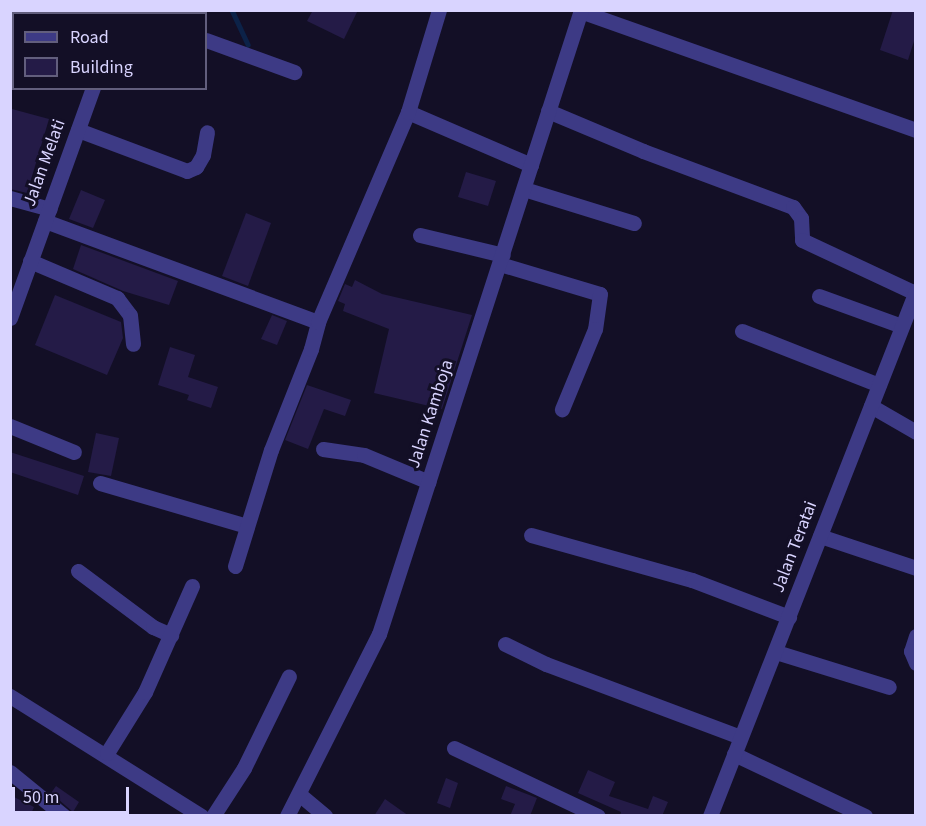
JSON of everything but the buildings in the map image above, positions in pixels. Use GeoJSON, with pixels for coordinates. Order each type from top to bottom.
{"type":"FeatureCollection","features":[{"type":"Feature","properties":{"kind":"street"},"geometry":{"type":"LineString","coordinates":[[235,566],[318,322],[408,112],[439,10]]}},
{"type":"Feature","properties":{"kind":"street"},"geometry":{"type":"LineString","coordinates":[[580,11],[915,130]]}},
{"type":"Feature","properties":{"kind":"street","name":"Jalan Kamboja"},"geometry":{"type":"LineString","coordinates":[[287,816],[376,642],[502,259],[580,11]]}},
{"type":"Feature","properties":{"kind":"street"},"geometry":{"type":"LineString","coordinates":[[207,40],[294,72]]}},
{"type":"Feature","properties":{"kind":"street","name":"Jalan Melati"},"geometry":{"type":"LineString","coordinates":[[10,318],[92,90]]}},
{"type":"Feature","properties":{"kind":"street"},"geometry":{"type":"LineString","coordinates":[[548,111],[643,151],[793,207],[801,218],[802,240],[915,292]]}},
{"type":"Feature","properties":{"kind":"street"},"geometry":{"type":"LineString","coordinates":[[408,112],[531,165]]}},
{"type":"Feature","properties":{"kind":"street"},"geometry":{"type":"LineString","coordinates":[[78,130],[187,171],[196,167],[203,155],[207,132]]}},
{"type":"Feature","properties":{"kind":"street"},"geometry":{"type":"LineString","coordinates":[[524,189],[634,223]]}},
{"type":"Feature","properties":{"kind":"street"},"geometry":{"type":"LineString","coordinates":[[10,198],[47,215],[318,322]]}},
{"type":"Feature","properties":{"kind":"street"},"geometry":{"type":"LineString","coordinates":[[420,235],[502,259],[600,294],[595,329],[562,409]]}},
{"type":"Feature","properties":{"kind":"street"},"geometry":{"type":"LineString","coordinates":[[30,261],[117,298],[130,315],[133,344]]}},
{"type":"Feature","properties":{"kind":"street","name":"Jalan Teratai"},"geometry":{"type":"LineString","coordinates":[[710,816],[915,292]]}},
{"type":"Feature","properties":{"kind":"street"},"geometry":{"type":"LineString","coordinates":[[819,296],[902,326]]}},
{"type":"Feature","properties":{"kind":"street"},"geometry":{"type":"LineString","coordinates":[[742,331],[879,385]]}},
{"type":"Feature","properties":{"kind":"street"},"geometry":{"type":"LineString","coordinates":[[871,405],[915,432]]}},
{"type":"Feature","properties":{"kind":"street"},"geometry":{"type":"LineString","coordinates":[[10,426],[74,452]]}},
{"type":"Feature","properties":{"kind":"street"},"geometry":{"type":"LineString","coordinates":[[323,449],[364,455],[429,482]]}},
{"type":"Feature","properties":{"kind":"street"},"geometry":{"type":"LineString","coordinates":[[100,483],[248,526]]}},
{"type":"Feature","properties":{"kind":"street"},"geometry":{"type":"LineString","coordinates":[[531,535],[692,580],[789,616]]}},
{"type":"Feature","properties":{"kind":"street"},"geometry":{"type":"LineString","coordinates":[[820,536],[915,568]]}},
{"type":"Feature","properties":{"kind":"street"},"geometry":{"type":"LineString","coordinates":[[78,571],[153,627],[171,635]]}},
{"type":"Feature","properties":{"kind":"street"},"geometry":{"type":"LineString","coordinates":[[107,753],[144,692],[192,586]]}},
{"type":"Feature","properties":{"kind":"street"},"geometry":{"type":"LineString","coordinates":[[915,636],[911,651],[915,663]]}},
{"type":"Feature","properties":{"kind":"street"},"geometry":{"type":"LineString","coordinates":[[505,644],[546,664],[740,737]]}},
{"type":"Feature","properties":{"kind":"street"},"geometry":{"type":"LineString","coordinates":[[776,652],[889,687]]}},
{"type":"Feature","properties":{"kind":"street"},"geometry":{"type":"LineString","coordinates":[[213,816],[244,768],[289,676]]}},
{"type":"Feature","properties":{"kind":"street"},"geometry":{"type":"LineString","coordinates":[[10,696],[63,731],[107,753],[201,816]]}},
{"type":"Feature","properties":{"kind":"street"},"geometry":{"type":"LineString","coordinates":[[454,748],[598,816]]}},
{"type":"Feature","properties":{"kind":"street"},"geometry":{"type":"LineString","coordinates":[[735,754],[864,816]]}},
{"type":"Feature","properties":{"kind":"street"},"geometry":{"type":"LineString","coordinates":[[10,772],[64,816]]}},
{"type":"Feature","properties":{"kind":"street"},"geometry":{"type":"LineString","coordinates":[[299,794],[325,816]]}},
{"type":"Feature","properties":{"kind":"waterway"},"geometry":{"type":"LineString","coordinates":[[232,10],[248,45]]}}]}
